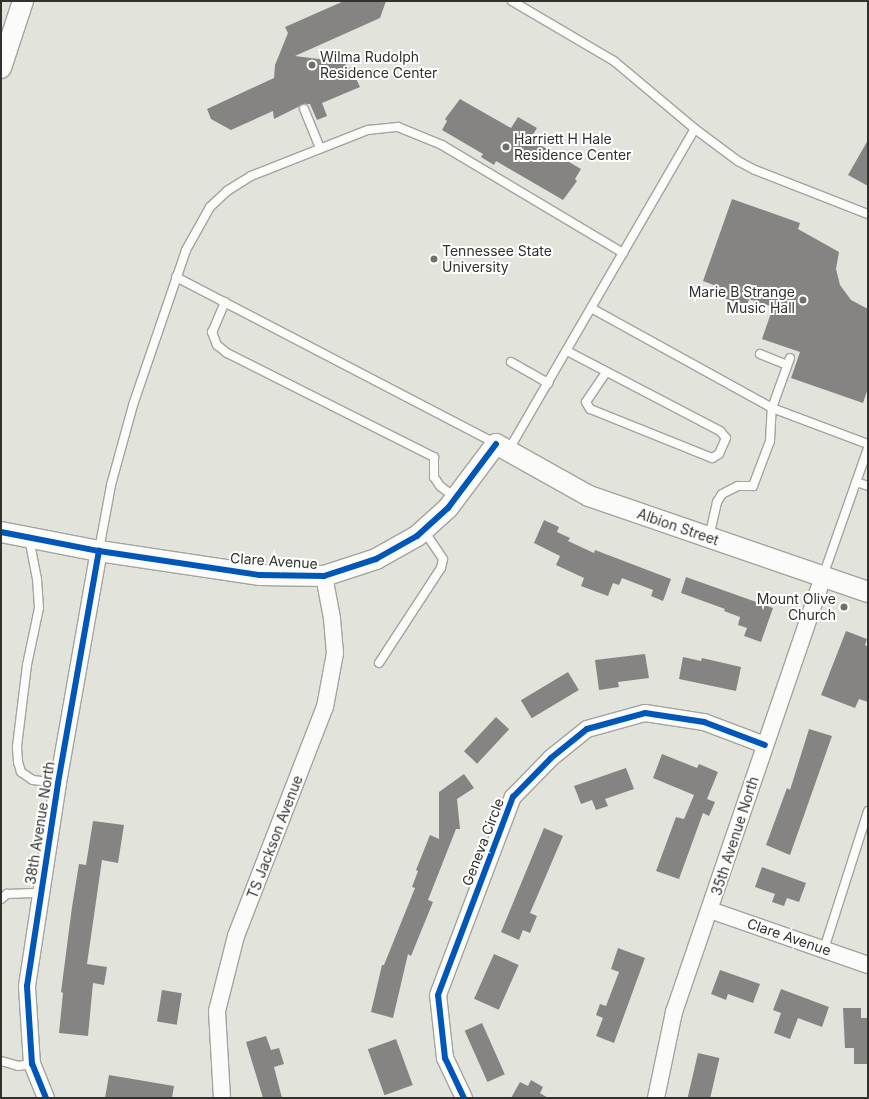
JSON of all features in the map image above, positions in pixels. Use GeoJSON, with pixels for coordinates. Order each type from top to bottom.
{"type":"FeatureCollection","features":[{"type":"Feature","properties":{"kind":"street"},"geometry":{"type":"LineString","coordinates":[[1,68],[23,1]]}},
{"type":"Feature","properties":{"kind":"street","name":"Clare Avenue"},"geometry":{"type":"LineString","coordinates":[[1,532],[99,551],[260,575],[324,576],[390,552],[424,531],[502,447]]}},
{"type":"Feature","properties":{"kind":"street","name":"Albion Street"},"geometry":{"type":"LineString","coordinates":[[502,447],[589,496],[868,592]]}},
{"type":"Feature","properties":{"kind":"street","name":"38th Avenue North"},"geometry":{"type":"LineString","coordinates":[[46,1098],[32,1064],[27,986],[40,893],[58,784],[99,551]]}},
{"type":"Feature","properties":{"kind":"street","name":"TS Jackson Avenue"},"geometry":{"type":"LineString","coordinates":[[222,1098],[217,1011],[236,936],[325,707],[335,653],[324,576]]}},
{"type":"Feature","properties":{"kind":"street","name":"35th Avenue North"},"geometry":{"type":"LineString","coordinates":[[656,1098],[674,1012],[823,577]]}},
{"type":"Feature","properties":{"kind":"street","name":"Geneva Circle"},"geometry":{"type":"LineString","coordinates":[[464,1098],[445,1058],[438,995],[513,797],[551,758],[587,729],[646,713],[704,722],[765,745]]}},
{"type":"Feature","properties":{"kind":"street","name":"Clare Avenue"},"geometry":{"type":"LineString","coordinates":[[710,910],[868,965]]}},
{"type":"Feature","properties":{"kind":"lane"},"geometry":{"type":"LineString","coordinates":[[512,1],[614,61],[695,129],[738,161],[755,170],[868,214]]}},
{"type":"Feature","properties":{"kind":"lane"},"geometry":{"type":"LineString","coordinates":[[304,109],[320,148]]}},
{"type":"Feature","properties":{"kind":"lane"},"geometry":{"type":"LineString","coordinates":[[99,551],[112,485],[132,405],[176,277],[200,221],[216,200],[251,176],[320,148],[380,128],[398,127],[442,145],[623,253]]}},
{"type":"Feature","properties":{"kind":"lane"},"geometry":{"type":"LineString","coordinates":[[176,277],[502,447],[548,383],[695,129]]}},
{"type":"Feature","properties":{"kind":"lane"},"geometry":{"type":"LineString","coordinates":[[225,302],[212,332],[214,339],[222,349],[434,457],[434,477],[440,486],[456,498]]}},
{"type":"Feature","properties":{"kind":"lane"},"geometry":{"type":"LineString","coordinates":[[591,308],[772,408],[868,444]]}},
{"type":"Feature","properties":{"kind":"lane"},"geometry":{"type":"LineString","coordinates":[[566,351],[720,431],[726,438],[719,454],[712,458],[590,409],[586,402],[606,372]]}},
{"type":"Feature","properties":{"kind":"lane"},"geometry":{"type":"LineString","coordinates":[[709,537],[717,502],[722,494],[738,486],[753,486],[770,442],[772,408],[789,361],[760,354]]}},
{"type":"Feature","properties":{"kind":"lane"},"geometry":{"type":"LineString","coordinates":[[511,362],[548,383]]}},
{"type":"Feature","properties":{"kind":"lane"},"geometry":{"type":"LineString","coordinates":[[823,577],[868,448]]}},
{"type":"Feature","properties":{"kind":"lane"},"geometry":{"type":"LineString","coordinates":[[856,482],[868,486]]}},
{"type":"Feature","properties":{"kind":"lane"},"geometry":{"type":"LineString","coordinates":[[379,663],[441,568],[443,559],[424,531]]}},
{"type":"Feature","properties":{"kind":"lane"},"geometry":{"type":"LineString","coordinates":[[29,538],[37,579],[39,608],[27,665],[17,747],[18,762],[21,772],[34,780],[58,784]]}},
{"type":"Feature","properties":{"kind":"lane"},"geometry":{"type":"LineString","coordinates":[[824,949],[868,811]]}},
{"type":"Feature","properties":{"kind":"lane"},"geometry":{"type":"LineString","coordinates":[[1,899],[8,894],[40,893]]}},
{"type":"Feature","properties":{"kind":"lane"},"geometry":{"type":"LineString","coordinates":[[1,1061],[18,1066],[32,1064]]}},
{"type":"Feature","properties":{"kind":"building","name":"Wilma Rudolph Residence Center"},"geometry":{"type":"Polygon","coordinates":[[[344,1],[386,1],[380,18],[295,56],[343,62],[352,70],[360,87],[322,103],[327,116],[317,120],[310,104],[304,104],[274,119],[273,111],[231,130],[211,119],[207,109],[274,78],[275,65],[288,33],[285,27],[344,1]]]}},
{"type":"Feature","properties":{"kind":"building","name":"Harriett H Hale Residence Center"},"geometry":{"type":"Polygon","coordinates":[[[460,99],[511,128],[518,117],[537,128],[530,139],[581,169],[575,179],[577,181],[563,200],[496,161],[494,165],[481,157],[483,154],[442,130],[447,121],[445,119],[460,99]]]}},
{"type":"Feature","properties":{"kind":"building"},"geometry":{"type":"Polygon","coordinates":[[[868,140],[868,186],[848,175],[868,140]]]}},
{"type":"Feature","properties":{"kind":"building","name":"Marie B Strange Music Hall"},"geometry":{"type":"Polygon","coordinates":[[[732,199],[800,223],[798,229],[839,252],[836,269],[840,285],[851,300],[868,309],[868,388],[863,403],[791,378],[800,352],[762,339],[773,307],[749,299],[747,306],[721,297],[724,289],[703,281],[732,199]]]}},
{"type":"Feature","properties":{"kind":"building"},"geometry":{"type":"Polygon","coordinates":[[[544,520],[559,527],[557,532],[570,538],[568,541],[594,553],[595,550],[671,579],[663,601],[651,596],[653,590],[622,578],[619,585],[613,583],[608,596],[581,586],[584,578],[556,565],[560,556],[534,543],[544,520]]]}},
{"type":"Feature","properties":{"kind":"building"},"geometry":{"type":"Polygon","coordinates":[[[686,577],[773,608],[761,642],[744,636],[747,628],[738,625],[740,617],[724,611],[725,609],[681,593],[686,577]]]}},
{"type":"Feature","properties":{"kind":"building"},"geometry":{"type":"Polygon","coordinates":[[[846,631],[867,639],[865,645],[868,647],[868,702],[859,699],[855,708],[821,695],[846,631]]]}},
{"type":"Feature","properties":{"kind":"building"},"geometry":{"type":"Polygon","coordinates":[[[645,654],[649,678],[618,682],[619,687],[599,690],[595,660],[645,654]]]}},
{"type":"Feature","properties":{"kind":"building"},"geometry":{"type":"Polygon","coordinates":[[[683,657],[701,661],[702,658],[741,667],[736,691],[679,679],[683,657]]]}},
{"type":"Feature","properties":{"kind":"building"},"geometry":{"type":"Polygon","coordinates":[[[568,672],[579,690],[532,718],[521,700],[568,672]]]}},
{"type":"Feature","properties":{"kind":"building"},"geometry":{"type":"Polygon","coordinates":[[[496,717],[509,729],[477,764],[464,751],[496,717]]]}},
{"type":"Feature","properties":{"kind":"building"},"geometry":{"type":"Polygon","coordinates":[[[809,729],[832,736],[790,855],[766,845],[787,788],[790,790],[809,729]]]}},
{"type":"Feature","properties":{"kind":"building"},"geometry":{"type":"Polygon","coordinates":[[[662,754],[697,768],[699,764],[718,772],[707,799],[715,802],[709,816],[703,813],[679,879],[656,871],[676,817],[684,819],[694,795],[653,778],[662,754]]]}},
{"type":"Feature","properties":{"kind":"building"},"geometry":{"type":"Polygon","coordinates":[[[626,768],[634,789],[605,799],[608,806],[596,810],[592,800],[581,804],[574,786],[626,768]]]}},
{"type":"Feature","properties":{"kind":"building"},"geometry":{"type":"Polygon","coordinates":[[[464,774],[474,788],[457,799],[460,829],[456,829],[428,900],[433,902],[411,956],[408,954],[393,1018],[371,1012],[382,965],[384,965],[415,888],[412,887],[418,871],[416,870],[430,835],[439,839],[439,792],[464,774]]]}},
{"type":"Feature","properties":{"kind":"building"},"geometry":{"type":"Polygon","coordinates":[[[93,821],[124,825],[118,863],[102,860],[87,964],[107,967],[104,985],[93,983],[88,1036],[59,1033],[63,993],[61,992],[72,907],[79,864],[86,865],[93,821]]]}},
{"type":"Feature","properties":{"kind":"building"},"geometry":{"type":"Polygon","coordinates":[[[544,828],[563,836],[530,913],[537,916],[530,933],[523,930],[519,940],[501,932],[544,828]]]}},
{"type":"Feature","properties":{"kind":"building"},"geometry":{"type":"Polygon","coordinates":[[[762,867],[806,883],[799,902],[787,898],[784,906],[772,902],[775,894],[755,887],[762,867]]]}},
{"type":"Feature","properties":{"kind":"building"},"geometry":{"type":"Polygon","coordinates":[[[618,948],[645,958],[614,1043],[596,1036],[603,1018],[596,1015],[600,1004],[606,1006],[619,972],[611,969],[618,948]]]}},
{"type":"Feature","properties":{"kind":"building"},"geometry":{"type":"Polygon","coordinates":[[[494,954],[519,965],[499,1010],[474,999],[494,954]]]}},
{"type":"Feature","properties":{"kind":"building"},"geometry":{"type":"Polygon","coordinates":[[[720,970],[760,984],[753,1003],[728,994],[726,1000],[711,994],[720,970]]]}},
{"type":"Feature","properties":{"kind":"building"},"geometry":{"type":"Polygon","coordinates":[[[781,989],[829,1007],[822,1027],[798,1018],[790,1039],[774,1033],[781,1013],[773,1010],[781,989]]]}},
{"type":"Feature","properties":{"kind":"building"},"geometry":{"type":"Polygon","coordinates":[[[162,990],[182,993],[177,1025],[157,1022],[162,990]]]}},
{"type":"Feature","properties":{"kind":"building"},"geometry":{"type":"Polygon","coordinates":[[[843,1008],[861,1008],[861,1018],[868,1018],[868,1064],[854,1064],[854,1048],[845,1048],[843,1008]]]}},
{"type":"Feature","properties":{"kind":"building"},"geometry":{"type":"Polygon","coordinates":[[[482,1023],[505,1074],[487,1082],[465,1031],[482,1023]]]}},
{"type":"Feature","properties":{"kind":"building"},"geometry":{"type":"Polygon","coordinates":[[[266,1036],[271,1050],[279,1048],[284,1064],[274,1067],[282,1098],[263,1098],[246,1042],[266,1036]]]}},
{"type":"Feature","properties":{"kind":"building"},"geometry":{"type":"Polygon","coordinates":[[[396,1039],[413,1085],[385,1095],[368,1049],[396,1039]]]}},
{"type":"Feature","properties":{"kind":"building"},"geometry":{"type":"Polygon","coordinates":[[[698,1053],[719,1058],[710,1098],[688,1098],[698,1053]]]}},
{"type":"Feature","properties":{"kind":"building"},"geometry":{"type":"Polygon","coordinates":[[[109,1075],[174,1086],[172,1098],[105,1098],[109,1075]]]}},
{"type":"Feature","properties":{"kind":"building"},"geometry":{"type":"Polygon","coordinates":[[[531,1080],[543,1087],[540,1093],[548,1098],[511,1098],[520,1082],[528,1086],[531,1080]]]}},
{"type":"Feature","properties":{"kind":"cycle path"},"geometry":{"type":"LineString","coordinates":[[1,532],[99,551],[260,575],[324,576],[376,559],[417,536],[448,508],[496,444]]}},
{"type":"Feature","properties":{"kind":"cycle path"},"geometry":{"type":"LineString","coordinates":[[46,1098],[32,1064],[27,986],[58,783],[99,551]]}},
{"type":"Feature","properties":{"kind":"cycle path"},"geometry":{"type":"LineString","coordinates":[[464,1098],[445,1058],[438,995],[513,797],[551,758],[587,729],[645,713],[704,722],[765,745]]}},
{"type":"Feature","properties":{"kind":"place","name":"Wilma Rudolph Residence Center"},"geometry":{"type":"Point","coordinates":[312,65]}},
{"type":"Feature","properties":{"kind":"place","name":"Harriett H Hale Residence Center"},"geometry":{"type":"Point","coordinates":[506,147]}},
{"type":"Feature","properties":{"kind":"place","name":"Tennessee State University"},"geometry":{"type":"Point","coordinates":[434,259]}},
{"type":"Feature","properties":{"kind":"place","name":"Marie B Strange Music Hall"},"geometry":{"type":"Point","coordinates":[803,300]}},
{"type":"Feature","properties":{"kind":"place","name":"Mount Olive Church"},"geometry":{"type":"Point","coordinates":[844,607]}}]}
